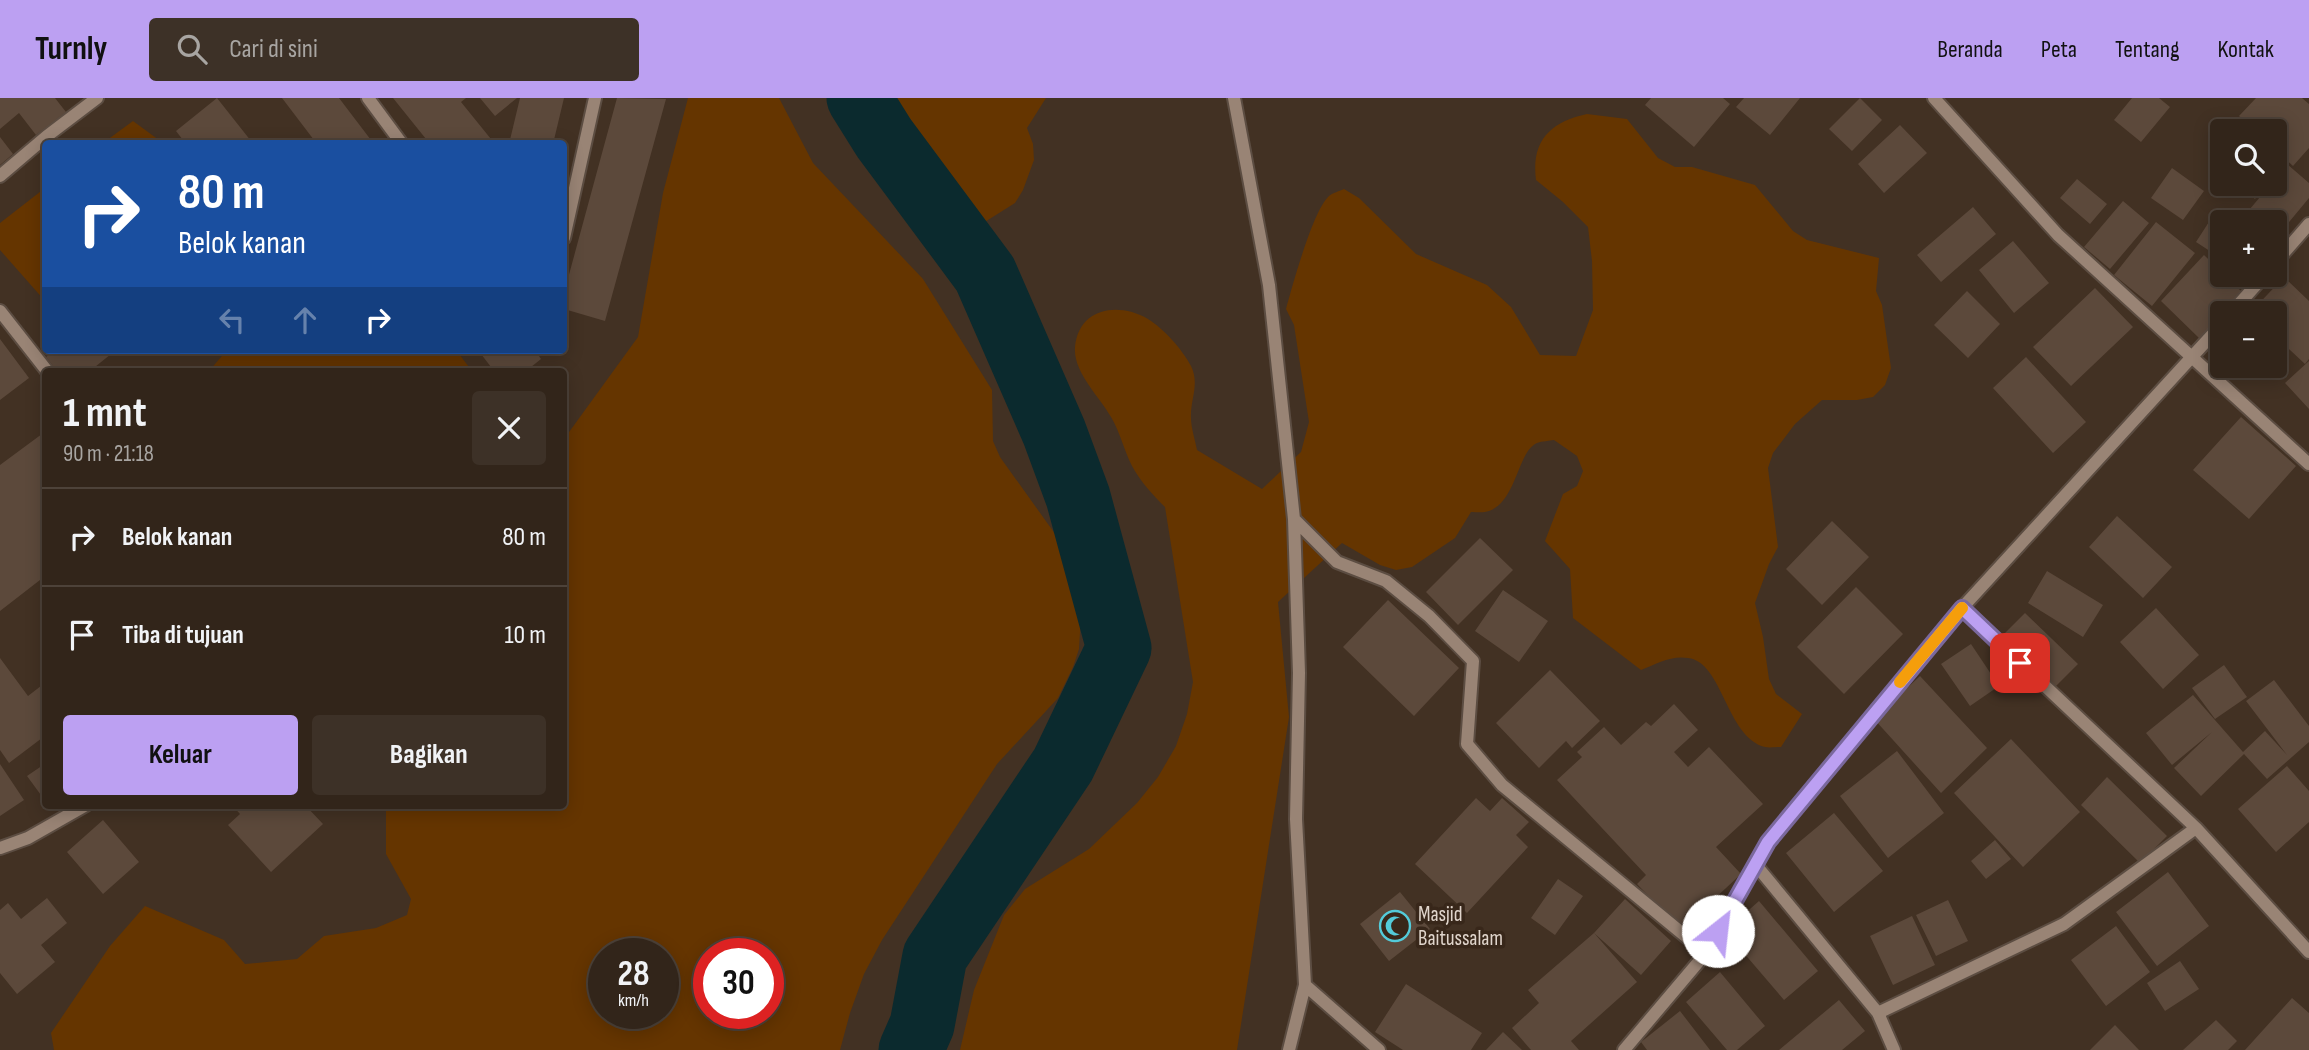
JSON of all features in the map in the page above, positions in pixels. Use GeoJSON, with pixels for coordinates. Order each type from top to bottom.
{"type":"FeatureCollection","features":[{"type":"Feature","properties":{"kind":"street"},"geometry":{"type":"LineString","coordinates":[[42,140],[97,98]]}},
{"type":"Feature","properties":{"kind":"street"},"geometry":{"type":"LineString","coordinates":[[368,98],[399,140]]}},
{"type":"Feature","properties":{"kind":"street"},"geometry":{"type":"LineString","coordinates":[[567,224],[595,98]]}},
{"type":"Feature","properties":{"kind":"street"},"geometry":{"type":"LineString","coordinates":[[1234,98],[1269,285],[1294,519],[1299,673],[1296,819],[1305,985],[1289,1050]]}},
{"type":"Feature","properties":{"kind":"street"},"geometry":{"type":"LineString","coordinates":[[1934,98],[2058,235],[2309,464]]}},
{"type":"Feature","properties":{"kind":"street"},"geometry":{"type":"LineString","coordinates":[[0,176],[42,140]]}},
{"type":"Feature","properties":{"kind":"street"},"geometry":{"type":"LineString","coordinates":[[2287,249],[2309,224]]}},
{"type":"Feature","properties":{"kind":"street"},"geometry":{"type":"LineString","coordinates":[[2242,301],[2254,287]]}},
{"type":"Feature","properties":{"kind":"street"},"geometry":{"type":"LineString","coordinates":[[0,311],[45,368]]}},
{"type":"Feature","properties":{"kind":"street"},"geometry":{"type":"LineString","coordinates":[[1624,1050],[1706,953],[1768,842],[1793,810],[1962,608],[2210,338]]}},
{"type":"Feature","properties":{"kind":"street"},"geometry":{"type":"LineString","coordinates":[[1294,519],[1337,562],[1385,581],[1429,616],[1473,661],[1467,744],[1502,785],[1706,953]]}},
{"type":"Feature","properties":{"kind":"street"},"geometry":{"type":"LineString","coordinates":[[1962,608],[2196,828],[2290,934],[2309,951]]}},
{"type":"Feature","properties":{"kind":"street"},"geometry":{"type":"LineString","coordinates":[[0,848],[28,838],[79,809]]}},
{"type":"Feature","properties":{"kind":"street"},"geometry":{"type":"LineString","coordinates":[[1878,1013],[2064,924],[2196,828]]}},
{"type":"Feature","properties":{"kind":"street"},"geometry":{"type":"LineString","coordinates":[[1755,864],[1878,1013],[1894,1050]]}},
{"type":"Feature","properties":{"kind":"street"},"geometry":{"type":"LineString","coordinates":[[1305,985],[1379,1050]]}},
{"type":"Feature","properties":{"kind":"shaded area"},"geometry":{"type":"Polygon","coordinates":[[[688,98],[779,98],[813,163],[923,279],[992,390],[993,441],[1000,457],[1058,538],[1082,599],[1079,649],[1073,667],[1058,698],[997,764],[882,940],[864,974],[840,1050],[54,1050],[51,1033],[110,946],[145,906],[224,940],[245,964],[297,959],[324,936],[376,928],[407,915],[411,899],[386,854],[386,809],[567,809],[567,435],[638,337],[663,193],[688,98]]]}},
{"type":"Feature","properties":{"kind":"shaded area"},"geometry":{"type":"Polygon","coordinates":[[[883,98],[1046,98],[1027,128],[1033,144],[1034,160],[1015,203],[980,225],[891,113],[883,98]]]}},
{"type":"Feature","properties":{"kind":"shaded area"},"geometry":{"type":"Polygon","coordinates":[[[1587,114],[1627,119],[1658,158],[1675,167],[1692,167],[1755,185],[1793,231],[1807,240],[1879,258],[1876,291],[1882,305],[1891,368],[1885,385],[1873,397],[1822,400],[1795,424],[1773,453],[1768,468],[1778,547],[1755,603],[1769,679],[1776,694],[1802,714],[1781,747],[1765,747],[1752,740],[1741,729],[1709,672],[1700,663],[1688,658],[1676,658],[1641,670],[1573,618],[1570,569],[1545,541],[1563,494],[1577,486],[1583,471],[1577,456],[1554,440],[1537,443],[1525,456],[1506,497],[1498,506],[1487,512],[1471,512],[1455,538],[1412,567],[1396,570],[1380,565],[1342,543],[1278,602],[1289,717],[1237,1050],[960,1050],[974,990],[1004,915],[1025,889],[1089,849],[1137,803],[1158,777],[1176,746],[1187,714],[1193,682],[1165,507],[1135,472],[1114,423],[1078,366],[1075,347],[1084,323],[1102,312],[1125,311],[1148,319],[1166,334],[1183,353],[1194,373],[1191,418],[1197,450],[1262,489],[1301,452],[1309,422],[1294,325],[1286,309],[1316,216],[1334,193],[1344,189],[1359,198],[1416,254],[1487,285],[1511,307],[1540,355],[1576,356],[1593,310],[1588,227],[1536,180],[1535,166],[1540,144],[1553,128],[1587,114]]]}},
{"type":"Feature","properties":{"kind":"shaded area"},"geometry":{"type":"Polygon","coordinates":[[[133,121],[159,140],[107,140],[133,121]]]}},
{"type":"Feature","properties":{"kind":"shaded area"},"geometry":{"type":"Polygon","coordinates":[[[42,190],[42,298],[0,250],[0,223],[42,190]]]}},
{"type":"Feature","properties":{"kind":"shaded area"},"geometry":{"type":"Polygon","coordinates":[[[224,354],[459,354],[470,368],[212,368],[224,354]]]}},
{"type":"Feature","properties":{"kind":"building"},"geometry":{"type":"Polygon","coordinates":[[[0,98],[55,98],[66,112],[36,135],[19,113],[0,129],[0,98]]]}},
{"type":"Feature","properties":{"kind":"building"},"geometry":{"type":"Polygon","coordinates":[[[217,98],[250,140],[183,140],[176,131],[217,98]]]}},
{"type":"Feature","properties":{"kind":"building"},"geometry":{"type":"Polygon","coordinates":[[[282,98],[339,98],[371,140],[314,140],[282,98]]]}},
{"type":"Feature","properties":{"kind":"building"},"geometry":{"type":"Polygon","coordinates":[[[393,98],[466,98],[461,102],[492,140],[427,140],[393,98]]]}},
{"type":"Feature","properties":{"kind":"building"},"geometry":{"type":"Polygon","coordinates":[[[480,98],[517,98],[495,116],[480,98]]]}},
{"type":"Feature","properties":{"kind":"building"},"geometry":{"type":"Polygon","coordinates":[[[520,98],[564,98],[554,140],[510,140],[520,98]]]}},
{"type":"Feature","properties":{"kind":"building"},"geometry":{"type":"Polygon","coordinates":[[[617,98],[666,99],[605,321],[567,310],[567,282],[617,98]]]}},
{"type":"Feature","properties":{"kind":"building"},"geometry":{"type":"Polygon","coordinates":[[[1651,98],[1723,98],[1730,104],[1694,147],[1645,105],[1651,98]]]}},
{"type":"Feature","properties":{"kind":"building"},"geometry":{"type":"Polygon","coordinates":[[[1744,98],[1800,98],[1770,135],[1736,107],[1744,98]]]}},
{"type":"Feature","properties":{"kind":"building"},"geometry":{"type":"Polygon","coordinates":[[[1860,98],[1882,120],[1852,151],[1829,129],[1860,98]]]}},
{"type":"Feature","properties":{"kind":"building"},"geometry":{"type":"Polygon","coordinates":[[[2132,98],[2159,98],[2170,107],[2141,142],[2114,120],[2132,98]]]}},
{"type":"Feature","properties":{"kind":"building"},"geometry":{"type":"Polygon","coordinates":[[[2256,98],[2302,98],[2309,104],[2309,148],[2293,166],[2287,160],[2287,119],[2242,119],[2239,116],[2256,98]]]}},
{"type":"Feature","properties":{"kind":"building"},"geometry":{"type":"Polygon","coordinates":[[[1900,125],[1927,153],[1884,193],[1858,164],[1900,125]]]}},
{"type":"Feature","properties":{"kind":"building"},"geometry":{"type":"Polygon","coordinates":[[[0,137],[13,154],[0,165],[0,137]]]}},
{"type":"Feature","properties":{"kind":"building"},"geometry":{"type":"Polygon","coordinates":[[[2287,164],[2309,183],[2309,198],[2287,225],[2287,210],[2249,210],[2261,196],[2287,196],[2287,164]]]}},
{"type":"Feature","properties":{"kind":"building"},"geometry":{"type":"Polygon","coordinates":[[[2172,168],[2204,191],[2183,220],[2151,198],[2172,168]]]}},
{"type":"Feature","properties":{"kind":"building"},"geometry":{"type":"Polygon","coordinates":[[[2077,179],[2107,204],[2090,224],[2060,198],[2077,179]]]}},
{"type":"Feature","properties":{"kind":"building"},"geometry":{"type":"Polygon","coordinates":[[[2123,201],[2149,223],[2110,269],[2084,247],[2123,201]]]}},
{"type":"Feature","properties":{"kind":"building"},"geometry":{"type":"Polygon","coordinates":[[[1973,207],[1996,234],[1941,282],[1917,255],[1973,207]]]}},
{"type":"Feature","properties":{"kind":"building"},"geometry":{"type":"Polygon","coordinates":[[[2210,220],[2210,251],[2196,242],[2210,220]]]}},
{"type":"Feature","properties":{"kind":"building"},"geometry":{"type":"Polygon","coordinates":[[[2156,222],[2195,253],[2152,306],[2114,275],[2156,222]]]}},
{"type":"Feature","properties":{"kind":"building"},"geometry":{"type":"Polygon","coordinates":[[[2013,241],[2049,283],[2014,313],[1979,270],[2013,241]]]}},
{"type":"Feature","properties":{"kind":"building"},"geometry":{"type":"Polygon","coordinates":[[[2204,255],[2210,261],[2210,287],[2237,287],[2243,293],[2235,301],[2210,301],[2210,327],[2199,338],[2161,301],[2204,255]]]}},
{"type":"Feature","properties":{"kind":"building"},"geometry":{"type":"Polygon","coordinates":[[[2287,280],[2309,301],[2309,359],[2305,364],[2287,347],[2287,301],[2261,301],[2275,287],[2287,287],[2287,280]]]}},
{"type":"Feature","properties":{"kind":"building"},"geometry":{"type":"Polygon","coordinates":[[[2095,288],[2133,327],[2071,386],[2033,347],[2095,288]]]}},
{"type":"Feature","properties":{"kind":"building"},"geometry":{"type":"Polygon","coordinates":[[[1967,291],[2000,324],[1968,358],[1934,325],[1967,291]]]}},
{"type":"Feature","properties":{"kind":"building"},"geometry":{"type":"Polygon","coordinates":[[[0,339],[29,378],[0,400],[0,339]]]}},
{"type":"Feature","properties":{"kind":"building"},"geometry":{"type":"Polygon","coordinates":[[[49,354],[111,354],[94,368],[55,368],[46,357],[49,354]]]}},
{"type":"Feature","properties":{"kind":"building"},"geometry":{"type":"Polygon","coordinates":[[[481,354],[538,354],[541,359],[530,368],[492,368],[481,354]]]}},
{"type":"Feature","properties":{"kind":"building"},"geometry":{"type":"Polygon","coordinates":[[[2026,357],[2086,422],[2053,453],[1993,388],[2026,357]]]}},
{"type":"Feature","properties":{"kind":"building"},"geometry":{"type":"Polygon","coordinates":[[[2309,361],[2309,409],[2285,383],[2309,361]]]}},
{"type":"Feature","properties":{"kind":"building"},"geometry":{"type":"Polygon","coordinates":[[[2241,417],[2296,466],[2249,519],[2193,470],[2241,417]]]}},
{"type":"Feature","properties":{"kind":"building"},"geometry":{"type":"Polygon","coordinates":[[[42,434],[42,582],[40,580],[0,611],[0,465],[42,434]]]}},
{"type":"Feature","properties":{"kind":"building"},"geometry":{"type":"Polygon","coordinates":[[[2117,516],[2172,567],[2143,598],[2089,547],[2117,516]]]}},
{"type":"Feature","properties":{"kind":"building"},"geometry":{"type":"Polygon","coordinates":[[[1832,521],[1869,557],[1822,605],[1786,569],[1832,521]]]}},
{"type":"Feature","properties":{"kind":"building"},"geometry":{"type":"Polygon","coordinates":[[[1480,538],[1513,570],[1458,625],[1426,592],[1480,538]]]}},
{"type":"Feature","properties":{"kind":"building"},"geometry":{"type":"Polygon","coordinates":[[[2047,571],[2103,605],[2083,637],[2028,603],[2047,571]]]}},
{"type":"Feature","properties":{"kind":"building"},"geometry":{"type":"Polygon","coordinates":[[[1856,587],[1903,634],[1844,694],[1797,647],[1856,587]]]}},
{"type":"Feature","properties":{"kind":"building"},"geometry":{"type":"Polygon","coordinates":[[[1503,590],[1548,621],[1519,662],[1475,631],[1503,590]]]}},
{"type":"Feature","properties":{"kind":"building"},"geometry":{"type":"Polygon","coordinates":[[[1388,600],[1459,668],[1414,716],[1343,647],[1388,600]]]}},
{"type":"Feature","properties":{"kind":"building"},"geometry":{"type":"Polygon","coordinates":[[[2156,608],[2199,655],[2163,689],[2120,642],[2156,608]]]}},
{"type":"Feature","properties":{"kind":"building"},"geometry":{"type":"Polygon","coordinates":[[[2025,613],[2078,664],[2055,687],[2003,635],[2025,613]]]}},
{"type":"Feature","properties":{"kind":"building"},"geometry":{"type":"Polygon","coordinates":[[[1971,644],[1999,686],[1970,706],[1941,664],[1971,644]]]}},
{"type":"Feature","properties":{"kind":"building"},"geometry":{"type":"Polygon","coordinates":[[[0,658],[28,696],[42,685],[42,738],[9,763],[0,750],[0,658]]]}},
{"type":"Feature","properties":{"kind":"building"},"geometry":{"type":"Polygon","coordinates":[[[2224,665],[2247,697],[2215,719],[2192,688],[2224,665]]]}},
{"type":"Feature","properties":{"kind":"building"},"geometry":{"type":"Polygon","coordinates":[[[1550,670],[1600,721],[1572,748],[1566,741],[1539,768],[1496,723],[1550,670]]]}},
{"type":"Feature","properties":{"kind":"building"},"geometry":{"type":"Polygon","coordinates":[[[1920,676],[1987,748],[1941,793],[1874,719],[1920,676]]]}},
{"type":"Feature","properties":{"kind":"building"},"geometry":{"type":"Polygon","coordinates":[[[2274,680],[2309,726],[2309,742],[2267,779],[2244,754],[2201,796],[2174,768],[2212,732],[2172,765],[2146,733],[2193,695],[2243,752],[2265,731],[2287,755],[2246,701],[2274,680]]]}},
{"type":"Feature","properties":{"kind":"building"},"geometry":{"type":"Polygon","coordinates":[[[1674,704],[1698,730],[1674,752],[1688,767],[1709,747],[1763,804],[1716,847],[1741,874],[1681,930],[1637,884],[1646,875],[1557,780],[1582,757],[1577,752],[1604,727],[1621,745],[1646,722],[1651,726],[1674,704]]]}},
{"type":"Feature","properties":{"kind":"building"},"geometry":{"type":"Polygon","coordinates":[[[2011,739],[2080,812],[2023,867],[1954,793],[2011,739]]]}},
{"type":"Feature","properties":{"kind":"building"},"geometry":{"type":"Polygon","coordinates":[[[1897,751],[1944,813],[1888,858],[1840,796],[1897,751]]]}},
{"type":"Feature","properties":{"kind":"building"},"geometry":{"type":"Polygon","coordinates":[[[0,764],[24,800],[0,816],[0,764]]]}},
{"type":"Feature","properties":{"kind":"building"},"geometry":{"type":"Polygon","coordinates":[[[42,766],[42,797],[27,776],[42,766]]]}},
{"type":"Feature","properties":{"kind":"building"},"geometry":{"type":"Polygon","coordinates":[[[2287,766],[2309,791],[2309,822],[2276,852],[2238,809],[2287,766]]]}},
{"type":"Feature","properties":{"kind":"building"},"geometry":{"type":"Polygon","coordinates":[[[2107,777],[2167,836],[2140,863],[2081,805],[2107,777]]]}},
{"type":"Feature","properties":{"kind":"building"},"geometry":{"type":"Polygon","coordinates":[[[1476,798],[1490,811],[1502,798],[1529,822],[1516,835],[1528,847],[1467,913],[1415,864],[1476,798]]]}},
{"type":"Feature","properties":{"kind":"building"},"geometry":{"type":"Polygon","coordinates":[[[236,809],[309,809],[323,824],[271,872],[228,825],[240,814],[236,809]]]}},
{"type":"Feature","properties":{"kind":"building"},"geometry":{"type":"Polygon","coordinates":[[[1834,813],[1883,871],[1834,912],[1786,853],[1834,813]]]}},
{"type":"Feature","properties":{"kind":"building"},"geometry":{"type":"Polygon","coordinates":[[[103,820],[139,862],[103,894],[67,852],[103,820]]]}},
{"type":"Feature","properties":{"kind":"building"},"geometry":{"type":"Polygon","coordinates":[[[1995,840],[2011,859],[1986,879],[1971,861],[1995,840]]]}},
{"type":"Feature","properties":{"kind":"building"},"geometry":{"type":"Polygon","coordinates":[[[2168,872],[2209,926],[2157,966],[2116,912],[2168,872]]]}},
{"type":"Feature","properties":{"kind":"building"},"geometry":{"type":"Polygon","coordinates":[[[1558,879],[1583,896],[1555,935],[1531,918],[1558,879]]]}},
{"type":"Feature","properties":{"kind":"building","name":"Masjid Baitussalam"},"geometry":{"type":"Polygon","coordinates":[[[1400,892],[1430,929],[1389,961],[1360,924],[1400,892]]]}},
{"type":"Feature","properties":{"kind":"building"},"geometry":{"type":"Polygon","coordinates":[[[47,898],[67,923],[41,945],[55,962],[17,994],[0,973],[0,910],[8,903],[21,919],[47,898]]]}},
{"type":"Feature","properties":{"kind":"building"},"geometry":{"type":"Polygon","coordinates":[[[1625,899],[1671,941],[1641,975],[1594,933],[1625,899]]]}},
{"type":"Feature","properties":{"kind":"building"},"geometry":{"type":"Polygon","coordinates":[[[1948,900],[1968,941],[1936,956],[1916,915],[1948,900]]]}},
{"type":"Feature","properties":{"kind":"building"},"geometry":{"type":"Polygon","coordinates":[[[1759,901],[1818,971],[1784,1000],[1725,931],[1759,901]]]}},
{"type":"Feature","properties":{"kind":"building"},"geometry":{"type":"Polygon","coordinates":[[[1912,916],[1935,965],[1893,985],[1870,936],[1912,916]]]}},
{"type":"Feature","properties":{"kind":"building"},"geometry":{"type":"Polygon","coordinates":[[[2116,926],[2150,972],[2106,1006],[2071,960],[2116,926]]]}},
{"type":"Feature","properties":{"kind":"building"},"geometry":{"type":"Polygon","coordinates":[[[1594,933],[1637,982],[1571,1041],[1579,1050],[1531,1050],[1512,1028],[1539,1003],[1528,990],[1594,933]]]}},
{"type":"Feature","properties":{"kind":"building"},"geometry":{"type":"Polygon","coordinates":[[[2180,961],[2199,989],[2165,1011],[2147,983],[2180,961]]]}},
{"type":"Feature","properties":{"kind":"building"},"geometry":{"type":"Polygon","coordinates":[[[1720,972],[1765,1026],[1737,1050],[1727,1050],[1686,1002],[1720,972]]]}},
{"type":"Feature","properties":{"kind":"building"},"geometry":{"type":"Polygon","coordinates":[[[1406,984],[1482,1033],[1471,1050],[1403,1050],[1375,1032],[1406,984]]]}},
{"type":"Feature","properties":{"kind":"building"},"geometry":{"type":"Polygon","coordinates":[[[2292,998],[2309,1013],[2309,1050],[2245,1050],[2292,998]]]}},
{"type":"Feature","properties":{"kind":"building"},"geometry":{"type":"Polygon","coordinates":[[[1839,1000],[1865,1031],[1842,1050],[1779,1050],[1839,1000]]]}},
{"type":"Feature","properties":{"kind":"building"},"geometry":{"type":"Polygon","coordinates":[[[1680,1011],[1710,1050],[1647,1050],[1641,1042],[1680,1011]]]}},
{"type":"Feature","properties":{"kind":"building"},"geometry":{"type":"Polygon","coordinates":[[[2216,1020],[2237,1041],[2228,1050],[2183,1050],[2216,1020]]]}},
{"type":"Feature","properties":{"kind":"building"},"geometry":{"type":"Polygon","coordinates":[[[2115,1025],[2139,1050],[2090,1050],[2115,1025]]]}},
{"type":"Feature","properties":{"kind":"building"},"geometry":{"type":"Polygon","coordinates":[[[1503,1032],[1522,1050],[1486,1050],[1503,1032]]]}},
{"type":"Feature","properties":{"kind":"waterway"},"geometry":{"type":"LineString","coordinates":[[859,98],[884,138],[985,274],[1054,432],[1078,497],[1119,648],[1063,765],[935,956],[922,1025],[911,1050]]}},
{"type":"Feature","properties":{"kind":"slow traffic"},"geometry":{"type":"LineString","coordinates":[[1900,682],[1962,608]]}},
{"type":"Feature","properties":{"kind":"place","name":"Masjid Baitussalam"},"geometry":{"type":"Point","coordinates":[1395,926]}},
{"type":"Feature","properties":{"kind":"route"},"geometry":{"type":"LineString","coordinates":[[1718,931],[1768,842],[1962,608],[2020,663]]}}]}
